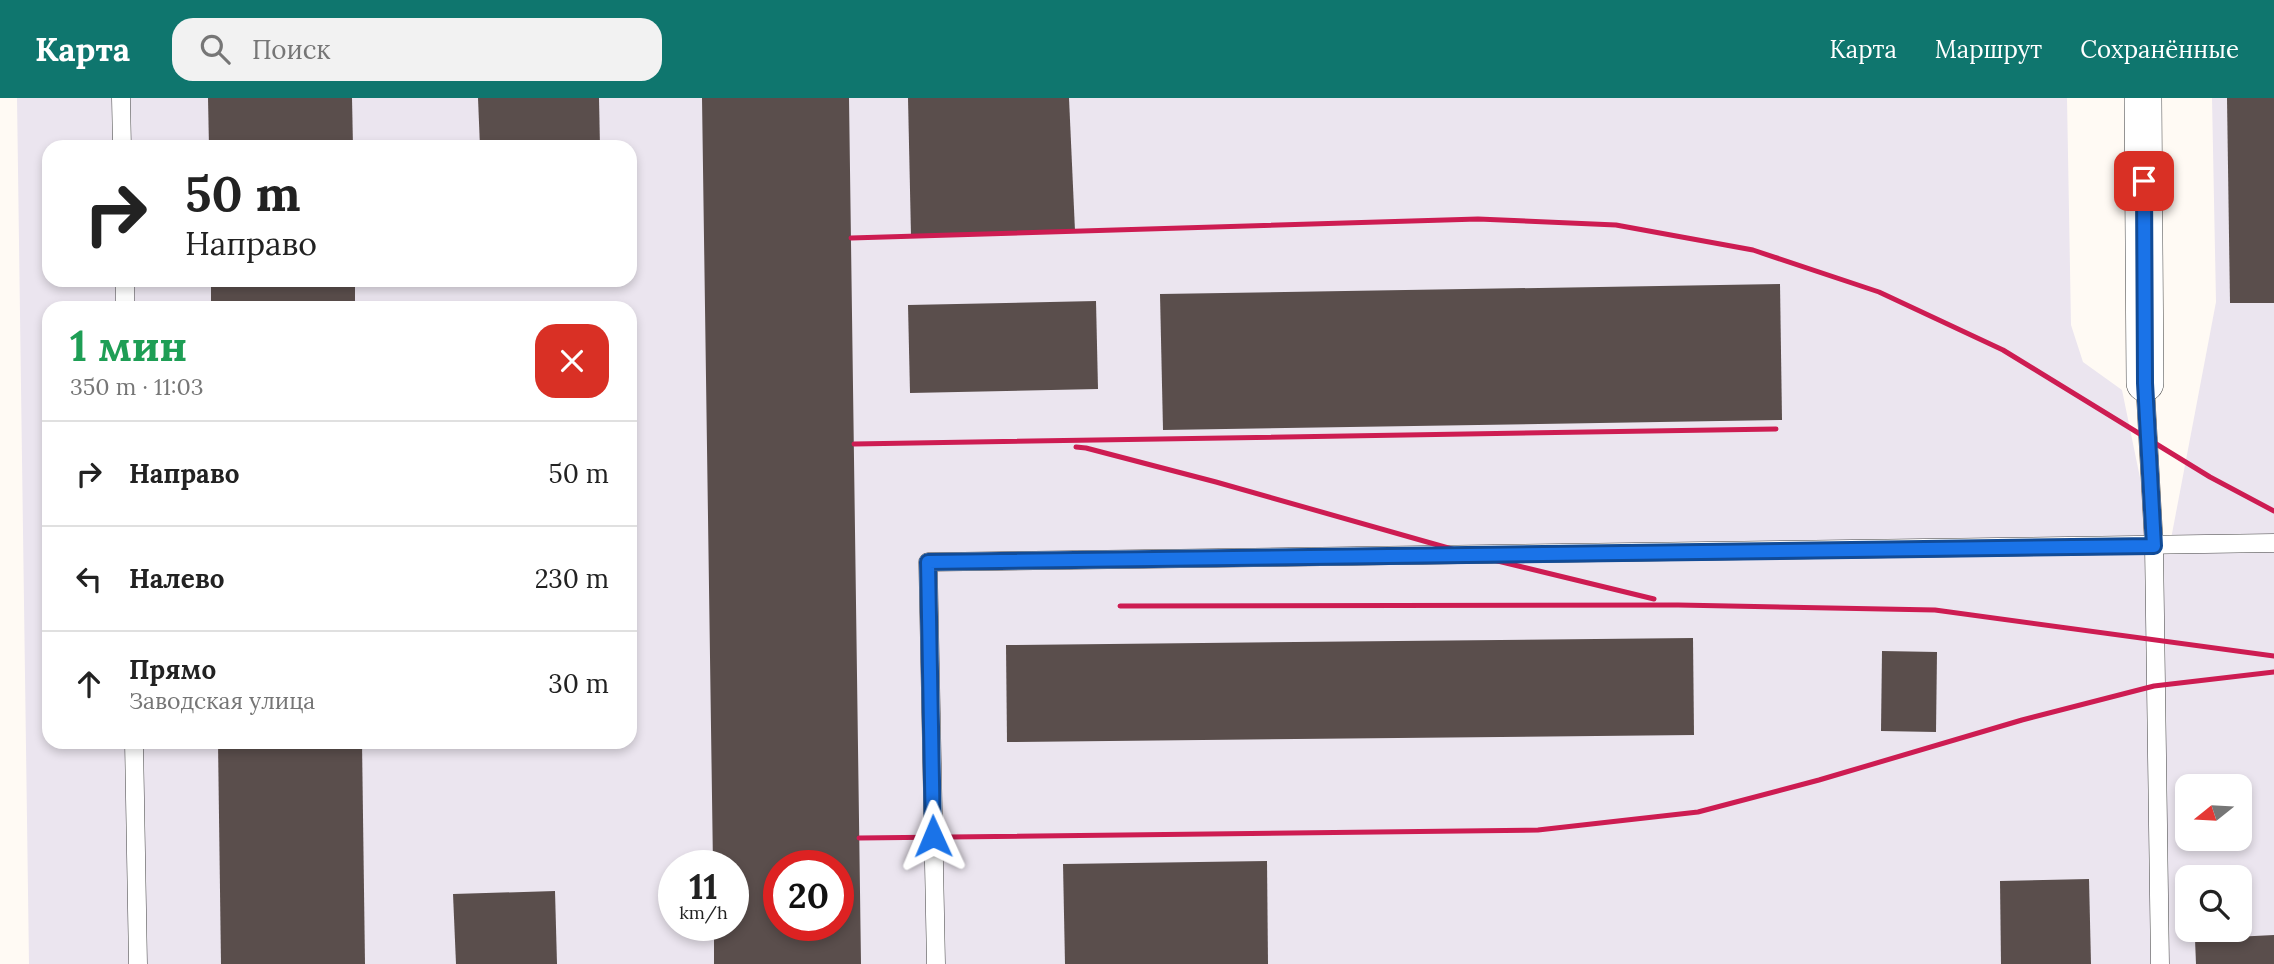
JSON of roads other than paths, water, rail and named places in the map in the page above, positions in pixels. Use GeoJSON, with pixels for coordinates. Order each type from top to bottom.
{"type":"FeatureCollection","features":[{"type":"Feature","properties":{"kind":"street"},"geometry":{"type":"LineString","coordinates":[[2143,98],[2145,383]]}},
{"type":"Feature","properties":{"kind":"lane"},"geometry":{"type":"LineString","coordinates":[[121,98],[122,140]]}},
{"type":"Feature","properties":{"kind":"lane"},"geometry":{"type":"LineString","coordinates":[[2145,383],[2154,546],[2160,964]]}},
{"type":"Feature","properties":{"kind":"lane"},"geometry":{"type":"LineString","coordinates":[[936,964],[928,562],[2274,543]]}},
{"type":"Feature","properties":{"kind":"lane"},"geometry":{"type":"LineString","coordinates":[[134,749],[138,964]]}},
{"type":"Feature","properties":{"kind":"railway"},"geometry":{"type":"LineString","coordinates":[[851,238],[1478,219],[1616,225],[1753,250],[1879,292],[2003,350],[2210,477],[2274,511]]}},
{"type":"Feature","properties":{"kind":"railway"},"geometry":{"type":"LineString","coordinates":[[854,444],[1776,429]]}},
{"type":"Feature","properties":{"kind":"railway"},"geometry":{"type":"LineString","coordinates":[[1076,447],[1216,482],[1473,555],[1654,599]]}},
{"type":"Feature","properties":{"kind":"railway"},"geometry":{"type":"LineString","coordinates":[[1120,606],[1678,605],[1935,610],[2274,656]]}},
{"type":"Feature","properties":{"kind":"railway"},"geometry":{"type":"LineString","coordinates":[[859,838],[1538,830],[1698,812],[1819,780],[2022,720],[2154,686],[2274,672]]}}]}
